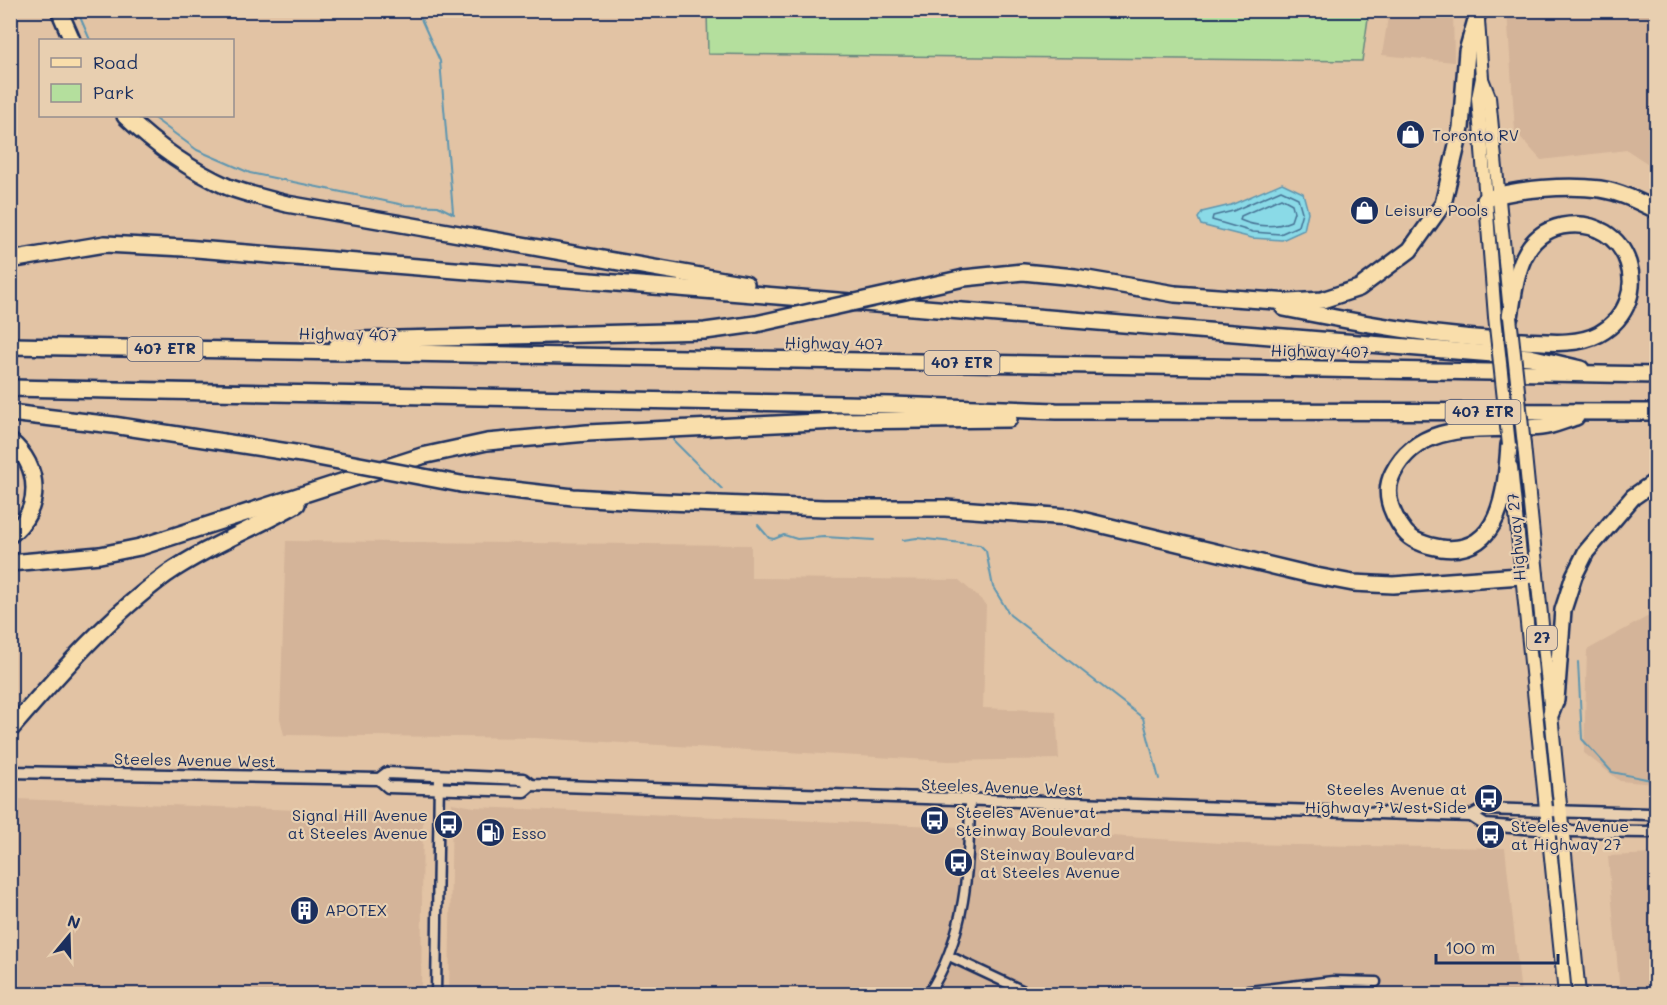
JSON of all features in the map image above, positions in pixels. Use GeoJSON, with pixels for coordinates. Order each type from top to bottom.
{"type":"FeatureCollection","features":[{"type":"Feature","properties":{"kind":"highway"},"geometry":{"type":"LineString","coordinates":[[59,10],[72,39]]}},
{"type":"Feature","properties":{"kind":"highway"},"geometry":{"type":"LineString","coordinates":[[319,351],[359,340],[705,332],[756,324],[964,278],[1023,273],[1075,277],[1175,294],[1246,300],[1322,300],[1359,288],[1410,250],[1443,204],[1451,179],[1461,128],[1467,51],[1478,12]]}},
{"type":"Feature","properties":{"kind":"highway"},"geometry":{"type":"LineString","coordinates":[[126,117],[145,135],[182,162],[229,187],[287,204],[749,285],[792,297]]}},
{"type":"Feature","properties":{"kind":"highway"},"geometry":{"type":"LineString","coordinates":[[1492,197],[1577,188],[1600,189],[1624,195],[1656,210]]}},
{"type":"Feature","properties":{"kind":"highway"},"geometry":{"type":"LineString","coordinates":[[1246,300],[1395,330],[1472,339],[1571,341],[1597,335],[1618,320],[1631,296],[1631,273],[1627,257],[1616,242],[1597,228],[1575,224],[1552,228],[1534,241],[1522,258],[1510,317]]}},
{"type":"Feature","properties":{"kind":"highway"},"geometry":{"type":"LineString","coordinates":[[14,259],[105,244],[540,275],[1530,357],[1604,374]]}},
{"type":"Feature","properties":{"kind":"highway","name":"Highway 407"},"geometry":{"type":"LineString","coordinates":[[10,346],[1529,375],[1656,375]]}},
{"type":"Feature","properties":{"kind":"highway","name":"407 ETR"},"geometry":{"type":"LineString","coordinates":[[10,388],[880,405],[1056,411],[1656,412]]}},
{"type":"Feature","properties":{"kind":"highway"},"geometry":{"type":"LineString","coordinates":[[10,563],[100,555],[140,547],[422,456],[487,442],[587,433],[816,422],[1018,419],[1056,411]]}},
{"type":"Feature","properties":{"kind":"highway"},"geometry":{"type":"LineString","coordinates":[[10,413],[113,425],[301,454],[461,484],[573,497],[824,508],[945,508],[1069,517],[1353,583],[1393,585],[1529,575]]}},
{"type":"Feature","properties":{"kind":"highway"},"geometry":{"type":"LineString","coordinates":[[1516,445],[1499,513],[1488,531],[1473,543],[1452,549],[1428,546],[1407,536],[1392,514],[1388,496],[1391,476],[1400,458],[1412,445],[1454,431],[1544,427],[1589,413]]}},
{"type":"Feature","properties":{"kind":"highway"},"geometry":{"type":"LineString","coordinates":[[10,441],[24,452],[32,472],[34,489],[32,505],[25,520],[10,535]]}},
{"type":"Feature","properties":{"kind":"highway"},"geometry":{"type":"LineString","coordinates":[[1551,713],[1556,700],[1563,610],[1574,576],[1586,552],[1633,497],[1656,481]]}},
{"type":"Feature","properties":{"kind":"highway"},"geometry":{"type":"LineString","coordinates":[[10,730],[101,630],[168,574],[328,485]]}},
{"type":"Feature","properties":{"kind":"main road","name":"Highway 27"},"geometry":{"type":"LineString","coordinates":[[1478,12],[1482,78],[1489,97],[1495,317],[1516,445]]}},
{"type":"Feature","properties":{"kind":"main road","name":"Highway 27"},"geometry":{"type":"LineString","coordinates":[[1492,197],[1510,317],[1516,445],[1529,575],[1545,811],[1565,994]]}},
{"type":"Feature","properties":{"kind":"main road","name":"Highway 27"},"geometry":{"type":"LineString","coordinates":[[1529,575],[1551,713],[1579,994]]}},
{"type":"Feature","properties":{"kind":"main road","name":"Steeles Avenue West"},"geometry":{"type":"LineString","coordinates":[[10,772],[380,779],[387,773],[523,779],[531,785],[970,801],[1471,816],[1484,809],[1649,814],[1656,819]]}},
{"type":"Feature","properties":{"kind":"main road","name":"Steeles Avenue West"},"geometry":{"type":"LineString","coordinates":[[380,779],[388,787],[524,790],[531,785]]}},
{"type":"Feature","properties":{"kind":"main road","name":"Steeles Avenue West"},"geometry":{"type":"LineString","coordinates":[[1471,816],[1485,825],[1564,831],[1649,832],[1656,828]]}},
{"type":"Feature","properties":{"kind":"street"},"geometry":{"type":"LineString","coordinates":[[436,994],[439,776]]}},
{"type":"Feature","properties":{"kind":"street"},"geometry":{"type":"LineString","coordinates":[[928,994],[939,978],[949,956],[962,908],[970,801]]}},
{"type":"Feature","properties":{"kind":"street"},"geometry":{"type":"LineString","coordinates":[[949,956],[1030,994]]}},
{"type":"Feature","properties":{"kind":"street"},"geometry":{"type":"LineString","coordinates":[[1224,994],[1332,981],[1376,982]]}},
{"type":"Feature","properties":{"kind":"shaded area"},"geometry":{"type":"Polygon","coordinates":[[[1389,11],[1453,11],[1454,62],[1382,55],[1389,11]]]}},
{"type":"Feature","properties":{"kind":"shaded area"},"geometry":{"type":"Polygon","coordinates":[[[1507,11],[1656,11],[1656,169],[1627,150],[1541,160],[1515,131],[1507,11]]]}},
{"type":"Feature","properties":{"kind":"shaded area"},"geometry":{"type":"Polygon","coordinates":[[[286,541],[751,545],[751,578],[959,580],[986,604],[983,708],[1056,711],[1059,759],[948,761],[534,738],[284,735],[280,718],[286,541]]]}},
{"type":"Feature","properties":{"kind":"shaded area"},"geometry":{"type":"Polygon","coordinates":[[[1656,612],[1656,784],[1620,781],[1584,753],[1587,650],[1656,612]]]}},
{"type":"Feature","properties":{"kind":"shaded area"},"geometry":{"type":"Polygon","coordinates":[[[17,799],[423,815],[421,994],[11,994],[10,809],[17,799]]]}},
{"type":"Feature","properties":{"kind":"shaded area"},"geometry":{"type":"Polygon","coordinates":[[[452,803],[474,807],[985,828],[1237,844],[1505,848],[1521,994],[449,994],[452,803]]]}},
{"type":"Feature","properties":{"kind":"shaded area"},"geometry":{"type":"Polygon","coordinates":[[[1656,854],[1656,994],[1620,994],[1608,856],[1656,854]]]}},
{"type":"Feature","properties":{"kind":"green space"},"geometry":{"type":"Polygon","coordinates":[[[707,10],[1369,11],[1362,61],[708,54],[707,10]]]}},
{"type":"Feature","properties":{"kind":"water"},"geometry":{"type":"Polygon","coordinates":[[[1282,183],[1303,193],[1308,212],[1304,230],[1282,240],[1252,238],[1201,225],[1198,218],[1202,212],[1231,205],[1282,183]]]}},
{"type":"Feature","properties":{"kind":"waterway"},"geometry":{"type":"LineString","coordinates":[[77,10],[90,39]]}},
{"type":"Feature","properties":{"kind":"waterway"},"geometry":{"type":"LineString","coordinates":[[417,10],[440,61],[453,212]]}},
{"type":"Feature","properties":{"kind":"waterway"},"geometry":{"type":"LineString","coordinates":[[152,117],[197,150],[250,173],[404,205],[438,206],[454,214]]}},
{"type":"Feature","properties":{"kind":"waterway"},"geometry":{"type":"LineString","coordinates":[[673,440],[722,489]]}},
{"type":"Feature","properties":{"kind":"waterway"},"geometry":{"type":"LineString","coordinates":[[758,525],[769,538],[774,539],[784,535],[797,539],[825,537],[874,540]]}},
{"type":"Feature","properties":{"kind":"waterway"},"geometry":{"type":"LineString","coordinates":[[903,540],[917,538],[980,545],[986,551],[993,587],[1010,615],[1143,718],[1159,779]]}},
{"type":"Feature","properties":{"kind":"waterway"},"geometry":{"type":"LineString","coordinates":[[1578,662],[1582,739],[1612,772],[1656,781]]}},
{"type":"Feature","properties":{"kind":"place","name":"Toronto RV"},"geometry":{"type":"Point","coordinates":[1411,135]}},
{"type":"Feature","properties":{"kind":"place","name":"Leisure Pools"},"geometry":{"type":"Point","coordinates":[1364,210]}},
{"type":"Feature","properties":{"kind":"place","name":"Steeles Avenue at Highway 7 West Side"},"geometry":{"type":"Point","coordinates":[1488,798]}},
{"type":"Feature","properties":{"kind":"place","name":"Steeles Avenue at Steinway Boulevard"},"geometry":{"type":"Point","coordinates":[935,821]}},
{"type":"Feature","properties":{"kind":"place","name":"Signal Hill Avenue at Steeles Avenue"},"geometry":{"type":"Point","coordinates":[449,824]}},
{"type":"Feature","properties":{"kind":"place","name":"Esso"},"geometry":{"type":"Point","coordinates":[491,833]}},
{"type":"Feature","properties":{"kind":"place","name":"Steeles Avenue at Highway 27"},"geometry":{"type":"Point","coordinates":[1490,835]}},
{"type":"Feature","properties":{"kind":"place","name":"Steinway Boulevard at Steeles Avenue"},"geometry":{"type":"Point","coordinates":[959,863]}},
{"type":"Feature","properties":{"kind":"place","name":"APOTEX"},"geometry":{"type":"Point","coordinates":[304,910]}}]}
